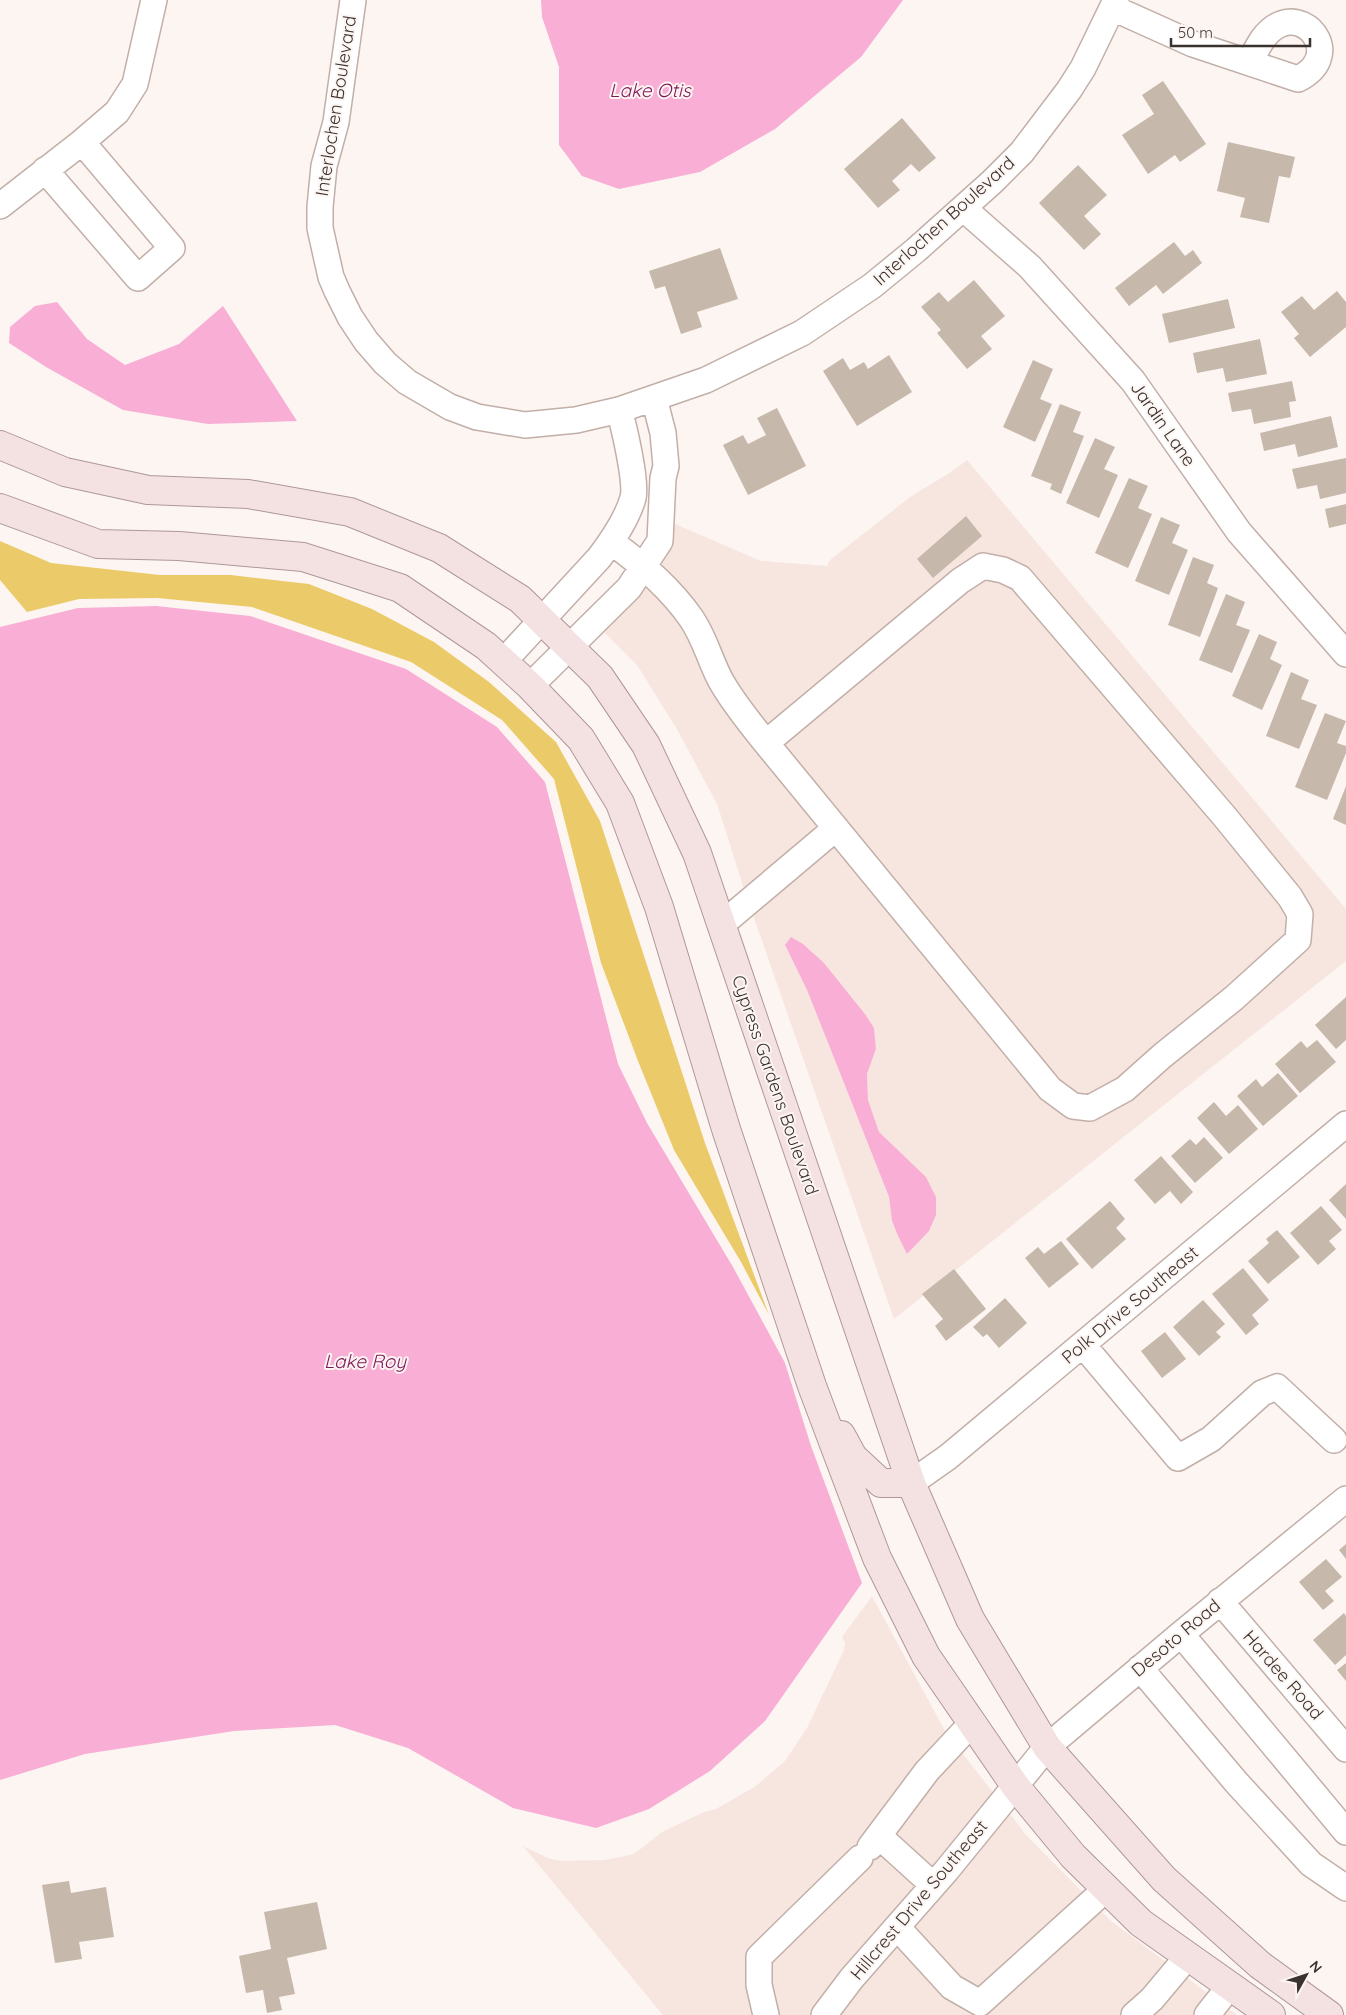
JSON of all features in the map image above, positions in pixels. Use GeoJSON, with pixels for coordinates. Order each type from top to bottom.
{"type":"FeatureCollection","features":[{"type":"Feature","properties":{"kind":"main road","name":"Cypress Gardens Boulevard"},"geometry":{"type":"LineString","coordinates":[[0,445],[65,472],[148,490],[248,494],[350,512],[439,548],[520,599],[600,677],[646,745],[697,854],[911,1483],[970,1619],[1047,1747],[1164,1879],[1260,1964],[1329,2015]]}},
{"type":"Feature","properties":{"kind":"main road"},"geometry":{"type":"LineString","coordinates":[[0,508],[98,544],[179,546],[303,557],[400,588],[486,646],[504,661],[581,739],[620,803],[659,907],[726,1129],[812,1386],[877,1558],[926,1656],[1016,1786],[1073,1856],[1141,1923],[1271,2015]]}},
{"type":"Feature","properties":{"kind":"main road"},"geometry":{"type":"LineString","coordinates":[[812,1386],[853,1457],[881,1483],[911,1483]]}},
{"type":"Feature","properties":{"kind":"street"},"geometry":{"type":"LineString","coordinates":[[0,206],[117,112],[135,84],[154,0]]}},
{"type":"Feature","properties":{"kind":"street","name":"Interlochen Boulevard"},"geometry":{"type":"LineString","coordinates":[[353,0],[336,122],[324,166],[320,228],[331,277],[350,317],[366,341],[385,363],[407,382],[450,407],[477,417],[525,426],[576,420],[619,410],[706,380],[802,333],[872,286],[916,250],[1022,152],[1058,107],[1083,68],[1115,4]]}},
{"type":"Feature","properties":{"kind":"street"},"geometry":{"type":"LineString","coordinates":[[1115,4],[1193,44],[1250,62]]}},
{"type":"Feature","properties":{"kind":"street"},"geometry":{"type":"LineString","coordinates":[[45,170],[138,278],[172,248],[82,142]]}},
{"type":"Feature","properties":{"kind":"street","name":"Jardin Lane"},"geometry":{"type":"LineString","coordinates":[[963,208],[1030,267],[1133,381],[1240,532],[1346,654]]}},
{"type":"Feature","properties":{"kind":"street"},"geometry":{"type":"LineString","coordinates":[[530,686],[629,588],[660,541],[663,478],[666,466],[663,433],[654,398]]}},
{"type":"Feature","properties":{"kind":"street"},"geometry":{"type":"LineString","coordinates":[[504,661],[542,621],[611,542],[634,496],[626,434],[619,410]]}},
{"type":"Feature","properties":{"kind":"street"},"geometry":{"type":"LineString","coordinates":[[611,542],[644,566],[692,618],[707,646],[720,679],[736,706],[766,743],[1050,1089],[1073,1106],[1090,1108],[1125,1089],[1162,1056],[1234,998],[1298,940],[1300,914],[1290,897],[1225,817],[1020,578],[1003,570],[983,566],[960,581],[766,743]]}},
{"type":"Feature","properties":{"kind":"street"},"geometry":{"type":"LineString","coordinates":[[721,925],[836,828]]}},
{"type":"Feature","properties":{"kind":"street","name":"Polk Drive Southeast"},"geometry":{"type":"LineString","coordinates":[[911,1483],[948,1457],[1346,1124]]}},
{"type":"Feature","properties":{"kind":"street"},"geometry":{"type":"LineString","coordinates":[[1083,1345],[1178,1458],[1211,1439],[1262,1393],[1277,1387],[1342,1442]]}},
{"type":"Feature","properties":{"kind":"street","name":"Desoto Road"},"geometry":{"type":"LineString","coordinates":[[1016,1786],[1047,1747],[1220,1601],[1346,1499]]}},
{"type":"Feature","properties":{"kind":"street","name":"Hardee Road"},"geometry":{"type":"LineString","coordinates":[[1220,1601],[1346,1749]]}},
{"type":"Feature","properties":{"kind":"street"},"geometry":{"type":"LineString","coordinates":[[1181,1634],[1346,1832]]}},
{"type":"Feature","properties":{"kind":"street"},"geometry":{"type":"LineString","coordinates":[[1140,1668],[1236,1782],[1311,1864],[1346,1888]]}},
{"type":"Feature","properties":{"kind":"street"},"geometry":{"type":"LineString","coordinates":[[766,2015],[759,1985],[759,1957],[870,1847],[927,1771],[972,1723]]}},
{"type":"Feature","properties":{"kind":"street","name":"Hillcrest Drive Southeast"},"geometry":{"type":"LineString","coordinates":[[824,2015],[852,1978],[1016,1786]]}},
{"type":"Feature","properties":{"kind":"street"},"geometry":{"type":"LineString","coordinates":[[870,1847],[933,1885]]}},
{"type":"Feature","properties":{"kind":"street"},"geometry":{"type":"LineString","coordinates":[[897,1927],[952,1987],[980,2002],[1106,1888]]}},
{"type":"Feature","properties":{"kind":"street"},"geometry":{"type":"LineString","coordinates":[[1134,2015],[1152,1999],[1188,1956]]}},
{"type":"Feature","properties":{"kind":"street"},"geometry":{"type":"LineString","coordinates":[[1207,2015],[1230,1986]]}},
{"type":"Feature","properties":{"kind":"shaded area"},"geometry":{"type":"Polygon","coordinates":[[[967,460],[1346,909],[1346,961],[894,1319],[746,895],[717,804],[678,731],[637,665],[601,629],[644,582],[669,608],[1071,1116],[1308,940],[1006,560],[769,729],[745,700],[657,563],[671,528],[675,524],[761,561],[827,566],[830,560],[910,497],[967,460]],[[785,945],[807,990],[889,1197],[892,1221],[908,1254],[926,1177],[879,1133],[868,1101],[867,1074],[876,1050],[874,1028],[824,963],[785,945]]]}},
{"type":"Feature","properties":{"kind":"shaded area"},"geometry":{"type":"Polygon","coordinates":[[[0,541],[51,563],[160,575],[231,575],[309,584],[372,609],[434,642],[489,682],[556,742],[600,821],[705,1143],[769,1315],[741,1262],[674,1150],[638,1061],[601,963],[554,779],[502,720],[411,662],[252,607],[157,598],[79,599],[27,612],[0,580],[0,541]]]}},
{"type":"Feature","properties":{"kind":"shaded area"},"geometry":{"type":"Polygon","coordinates":[[[985,577],[1013,586],[1217,824],[1281,903],[1290,918],[1288,936],[1119,1081],[1089,1097],[1078,1097],[1058,1081],[781,743],[985,577]]]}},
{"type":"Feature","properties":{"kind":"shaded area"},"geometry":{"type":"Polygon","coordinates":[[[872,1596],[945,1731],[995,1795],[813,2015],[663,2015],[523,1846],[548,1858],[561,1861],[605,1860],[634,1854],[662,1832],[704,1812],[716,1809],[756,1786],[785,1761],[807,1728],[844,1650],[845,1643],[842,1637],[872,1596]]]}},
{"type":"Feature","properties":{"kind":"shaded area"},"geometry":{"type":"Polygon","coordinates":[[[1007,1810],[1026,1835],[1111,1921],[1237,2015],[836,2015],[1007,1810]]]}},
{"type":"Feature","properties":{"kind":"water","name":"Lake Otis"},"geometry":{"type":"Polygon","coordinates":[[[541,0],[903,0],[861,57],[775,129],[700,172],[619,189],[582,176],[559,145],[559,67],[542,17],[541,0]]]}},
{"type":"Feature","properties":{"kind":"water"},"geometry":{"type":"Polygon","coordinates":[[[57,302],[87,339],[125,365],[179,344],[223,306],[297,421],[208,424],[123,410],[46,367],[9,343],[10,327],[35,306],[57,302]]]}},
{"type":"Feature","properties":{"kind":"water","name":"Lake Roy"},"geometry":{"type":"Polygon","coordinates":[[[156,606],[250,616],[406,669],[497,727],[545,782],[618,1064],[647,1123],[733,1267],[785,1363],[811,1446],[862,1583],[765,1721],[710,1771],[649,1809],[596,1828],[513,1808],[408,1748],[335,1725],[234,1731],[85,1754],[0,1780],[0,627],[78,608],[156,606]]]}},
{"type":"Feature","properties":{"kind":"water"},"geometry":{"type":"Polygon","coordinates":[[[791,937],[803,944],[824,963],[874,1028],[876,1049],[867,1074],[868,1100],[879,1132],[926,1177],[936,1197],[936,1215],[929,1231],[907,1254],[892,1221],[889,1197],[807,990],[785,945],[791,937]]]}},
{"type":"Feature","properties":{"kind":"building"},"geometry":{"type":"Polygon","coordinates":[[[1163,81],[1206,144],[1180,162],[1175,155],[1148,174],[1122,135],[1154,114],[1142,95],[1163,81]]]}},
{"type":"Feature","properties":{"kind":"building"},"geometry":{"type":"Polygon","coordinates":[[[902,118],[936,158],[919,172],[911,164],[892,181],[900,190],[878,208],[844,169],[902,118]]]}},
{"type":"Feature","properties":{"kind":"building"},"geometry":{"type":"Polygon","coordinates":[[[1228,142],[1295,157],[1290,178],[1279,176],[1269,223],[1240,217],[1245,198],[1217,191],[1228,142]]]}},
{"type":"Feature","properties":{"kind":"building"},"geometry":{"type":"Polygon","coordinates":[[[1078,165],[1107,195],[1084,216],[1101,234],[1084,250],[1039,203],[1078,165]]]}},
{"type":"Feature","properties":{"kind":"building"},"geometry":{"type":"Polygon","coordinates":[[[1174,242],[1185,256],[1193,250],[1202,263],[1163,294],[1156,285],[1129,306],[1115,288],[1174,242]]]}},
{"type":"Feature","properties":{"kind":"building"},"geometry":{"type":"Polygon","coordinates":[[[720,248],[738,299],[697,312],[702,327],[681,334],[665,286],[655,289],[649,271],[720,248]]]}},
{"type":"Feature","properties":{"kind":"building"},"geometry":{"type":"Polygon","coordinates":[[[974,280],[1005,316],[981,336],[992,349],[967,369],[937,333],[941,330],[921,307],[939,292],[948,302],[974,280]]]}},
{"type":"Feature","properties":{"kind":"building"},"geometry":{"type":"Polygon","coordinates":[[[1337,291],[1346,302],[1346,327],[1310,357],[1294,338],[1299,334],[1281,312],[1302,296],[1314,310],[1337,291]]]}},
{"type":"Feature","properties":{"kind":"building"},"geometry":{"type":"Polygon","coordinates":[[[1228,299],[1235,328],[1169,343],[1162,314],[1228,299]]]}},
{"type":"Feature","properties":{"kind":"building"},"geometry":{"type":"Polygon","coordinates":[[[1260,339],[1267,374],[1226,382],[1223,368],[1197,373],[1193,353],[1260,339]]]}},
{"type":"Feature","properties":{"kind":"building"},"geometry":{"type":"Polygon","coordinates":[[[889,355],[912,392],[857,426],[823,371],[843,358],[850,370],[864,362],[868,369],[889,355]]]}},
{"type":"Feature","properties":{"kind":"building"},"geometry":{"type":"Polygon","coordinates":[[[1033,360],[1053,369],[1040,399],[1052,404],[1035,442],[1003,427],[1033,360]]]}},
{"type":"Feature","properties":{"kind":"building"},"geometry":{"type":"Polygon","coordinates":[[[1292,381],[1296,401],[1289,402],[1291,417],[1254,424],[1251,409],[1232,412],[1228,393],[1292,381]]]}},
{"type":"Feature","properties":{"kind":"building"},"geometry":{"type":"Polygon","coordinates":[[[1060,404],[1081,412],[1073,432],[1084,436],[1061,494],[1050,489],[1052,484],[1031,476],[1060,404]]]}},
{"type":"Feature","properties":{"kind":"building"},"geometry":{"type":"Polygon","coordinates":[[[777,408],[806,466],[748,495],[723,445],[743,435],[748,444],[766,435],[757,418],[777,408]]]}},
{"type":"Feature","properties":{"kind":"building"},"geometry":{"type":"Polygon","coordinates":[[[1331,416],[1338,447],[1298,457],[1295,444],[1264,451],[1260,433],[1331,416]]]}},
{"type":"Feature","properties":{"kind":"building"},"geometry":{"type":"Polygon","coordinates":[[[1095,438],[1115,447],[1104,469],[1118,475],[1099,518],[1066,503],[1095,438]]]}},
{"type":"Feature","properties":{"kind":"building"},"geometry":{"type":"Polygon","coordinates":[[[1346,458],[1346,493],[1320,499],[1317,485],[1297,489],[1292,469],[1346,458]]]}},
{"type":"Feature","properties":{"kind":"building"},"geometry":{"type":"Polygon","coordinates":[[[1129,478],[1148,486],[1138,508],[1152,514],[1128,568],[1095,553],[1129,478]]]}},
{"type":"Feature","properties":{"kind":"building"},"geometry":{"type":"Polygon","coordinates":[[[1346,504],[1346,524],[1329,528],[1325,509],[1346,504]]]}},
{"type":"Feature","properties":{"kind":"building"},"geometry":{"type":"Polygon","coordinates":[[[966,516],[982,536],[933,578],[917,559],[966,516]]]}},
{"type":"Feature","properties":{"kind":"building"},"geometry":{"type":"Polygon","coordinates":[[[1161,517],[1180,525],[1172,543],[1188,550],[1169,595],[1135,581],[1161,517]]]}},
{"type":"Feature","properties":{"kind":"building"},"geometry":{"type":"Polygon","coordinates":[[[1193,557],[1214,565],[1207,583],[1218,588],[1200,637],[1168,625],[1193,557]]]}},
{"type":"Feature","properties":{"kind":"building"},"geometry":{"type":"Polygon","coordinates":[[[1226,594],[1245,602],[1236,625],[1250,630],[1232,673],[1199,660],[1226,594]]]}},
{"type":"Feature","properties":{"kind":"building"},"geometry":{"type":"Polygon","coordinates":[[[1259,634],[1277,642],[1270,659],[1282,665],[1262,710],[1232,696],[1259,634]]]}},
{"type":"Feature","properties":{"kind":"building"},"geometry":{"type":"Polygon","coordinates":[[[1291,672],[1309,680],[1301,699],[1317,705],[1299,749],[1266,736],[1291,672]]]}},
{"type":"Feature","properties":{"kind":"building"},"geometry":{"type":"Polygon","coordinates":[[[1325,713],[1346,721],[1337,743],[1346,746],[1346,753],[1327,800],[1295,787],[1325,713]]]}},
{"type":"Feature","properties":{"kind":"building"},"geometry":{"type":"Polygon","coordinates":[[[1346,786],[1346,825],[1333,819],[1346,786]]]}},
{"type":"Feature","properties":{"kind":"building"},"geometry":{"type":"Polygon","coordinates":[[[1346,997],[1346,1040],[1336,1049],[1315,1025],[1346,997]]]}},
{"type":"Feature","properties":{"kind":"building"},"geometry":{"type":"Polygon","coordinates":[[[1317,1040],[1336,1062],[1300,1093],[1275,1064],[1301,1041],[1307,1048],[1317,1040]]]}},
{"type":"Feature","properties":{"kind":"building"},"geometry":{"type":"Polygon","coordinates":[[[1278,1073],[1298,1096],[1263,1126],[1237,1096],[1256,1079],[1262,1087],[1278,1073]]]}},
{"type":"Feature","properties":{"kind":"building"},"geometry":{"type":"Polygon","coordinates":[[[1214,1102],[1226,1116],[1238,1105],[1258,1129],[1229,1154],[1197,1118],[1214,1102]]]}},
{"type":"Feature","properties":{"kind":"building"},"geometry":{"type":"Polygon","coordinates":[[[1204,1137],[1223,1158],[1195,1183],[1171,1156],[1190,1139],[1196,1145],[1204,1137]]]}},
{"type":"Feature","properties":{"kind":"building"},"geometry":{"type":"Polygon","coordinates":[[[1161,1156],[1193,1192],[1181,1204],[1170,1191],[1155,1204],[1134,1180],[1161,1156]]]}},
{"type":"Feature","properties":{"kind":"building"},"geometry":{"type":"Polygon","coordinates":[[[1346,1184],[1346,1219],[1329,1200],[1346,1184]]]}},
{"type":"Feature","properties":{"kind":"building"},"geometry":{"type":"Polygon","coordinates":[[[1110,1201],[1125,1219],[1116,1228],[1126,1239],[1092,1269],[1066,1239],[1110,1201]]]}},
{"type":"Feature","properties":{"kind":"building"},"geometry":{"type":"Polygon","coordinates":[[[1321,1206],[1342,1230],[1329,1241],[1336,1249],[1318,1265],[1290,1233],[1321,1206]]]}},
{"type":"Feature","properties":{"kind":"building"},"geometry":{"type":"Polygon","coordinates":[[[1277,1230],[1300,1257],[1268,1284],[1248,1261],[1269,1243],[1266,1239],[1277,1230]]]}},
{"type":"Feature","properties":{"kind":"building"},"geometry":{"type":"Polygon","coordinates":[[[1061,1241],[1079,1264],[1049,1288],[1025,1258],[1038,1247],[1044,1254],[1061,1241]]]}},
{"type":"Feature","properties":{"kind":"building"},"geometry":{"type":"Polygon","coordinates":[[[1243,1268],[1269,1300],[1252,1315],[1259,1324],[1246,1335],[1212,1294],[1243,1268]]]}},
{"type":"Feature","properties":{"kind":"building"},"geometry":{"type":"Polygon","coordinates":[[[954,1269],[986,1309],[946,1341],[935,1326],[943,1319],[922,1294],[954,1269]]]}},
{"type":"Feature","properties":{"kind":"building"},"geometry":{"type":"Polygon","coordinates":[[[1005,1298],[1027,1323],[999,1348],[987,1334],[983,1337],[973,1327],[1005,1298]]]}},
{"type":"Feature","properties":{"kind":"building"},"geometry":{"type":"Polygon","coordinates":[[[1203,1300],[1225,1324],[1216,1332],[1221,1337],[1199,1356],[1173,1327],[1203,1300]]]}},
{"type":"Feature","properties":{"kind":"building"},"geometry":{"type":"Polygon","coordinates":[[[1165,1332],[1186,1359],[1162,1378],[1141,1351],[1165,1332]]]}},
{"type":"Feature","properties":{"kind":"building"},"geometry":{"type":"Polygon","coordinates":[[[1346,1544],[1346,1559],[1339,1550],[1346,1544]]]}},
{"type":"Feature","properties":{"kind":"building"},"geometry":{"type":"Polygon","coordinates":[[[1326,1559],[1342,1577],[1325,1591],[1334,1601],[1323,1610],[1299,1582],[1326,1559]]]}},
{"type":"Feature","properties":{"kind":"building"},"geometry":{"type":"Polygon","coordinates":[[[1344,1613],[1346,1616],[1346,1655],[1335,1665],[1313,1640],[1344,1613]]]}},
{"type":"Feature","properties":{"kind":"building"},"geometry":{"type":"Polygon","coordinates":[[[1346,1663],[1346,1681],[1337,1670],[1346,1663]]]}},
{"type":"Feature","properties":{"kind":"building"},"geometry":{"type":"Polygon","coordinates":[[[69,1881],[71,1893],[106,1887],[114,1937],[79,1942],[82,1959],[55,1963],[42,1885],[69,1881]]]}},
{"type":"Feature","properties":{"kind":"building"},"geometry":{"type":"Polygon","coordinates":[[[317,1902],[327,1949],[287,1958],[295,1994],[279,1997],[282,2010],[267,2013],[263,1990],[246,1993],[239,1956],[271,1949],[264,1912],[317,1902]]]}}]}
